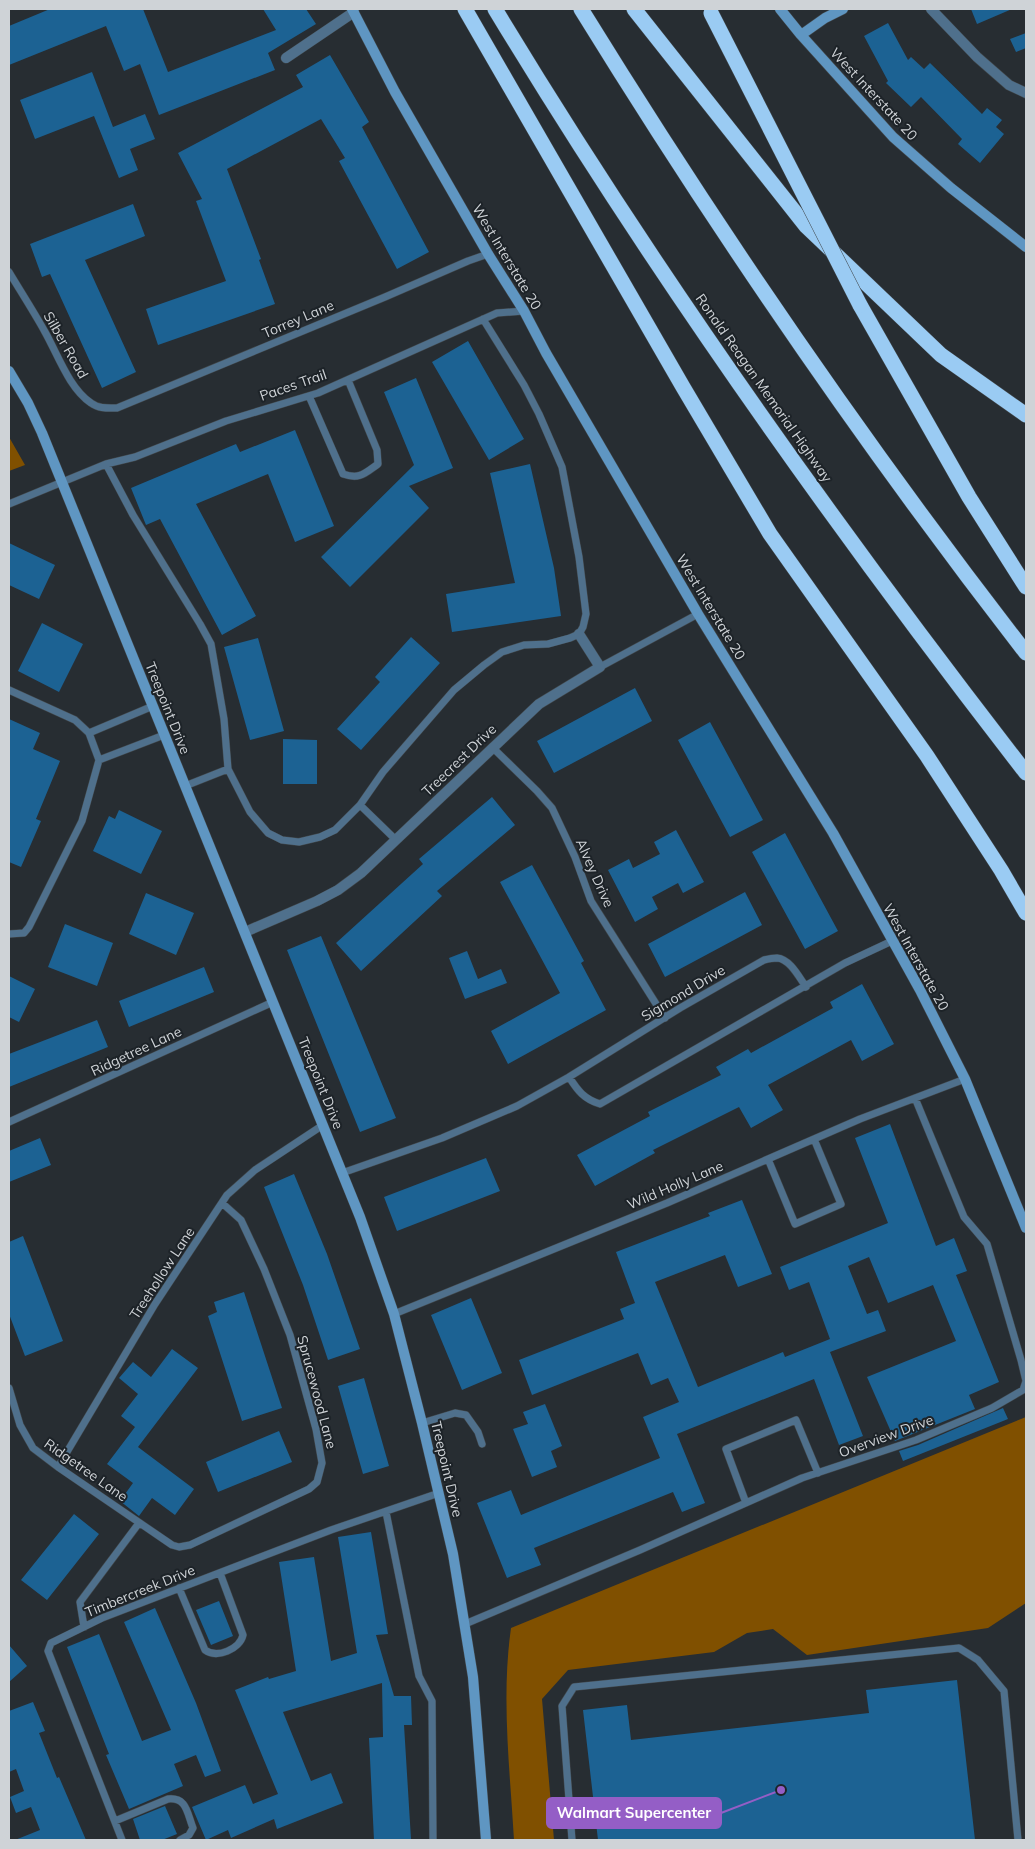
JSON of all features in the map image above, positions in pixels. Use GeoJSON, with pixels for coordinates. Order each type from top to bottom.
{"type":"FeatureCollection","features":[{"type":"Feature","properties":{"kind":"highway"},"geometry":{"type":"LineString","coordinates":[[465,9],[770,534],[927,756],[1026,913]]}},
{"type":"Feature","properties":{"kind":"highway","name":"Ronald Reagan Memorial Highway"},"geometry":{"type":"LineString","coordinates":[[495,9],[596,170],[798,467],[936,657],[1026,772]]}},
{"type":"Feature","properties":{"kind":"highway"},"geometry":{"type":"LineString","coordinates":[[581,9],[636,98],[814,365],[913,503],[1026,653]]}},
{"type":"Feature","properties":{"kind":"highway"},"geometry":{"type":"LineString","coordinates":[[634,9],[806,226],[941,355],[1026,415]]}},
{"type":"Feature","properties":{"kind":"highway"},"geometry":{"type":"LineString","coordinates":[[710,11],[860,305],[969,497],[1026,587]]}},
{"type":"Feature","properties":{"kind":"main road","name":"West Interstate 20"},"geometry":{"type":"LineString","coordinates":[[780,9],[893,137],[951,188],[1026,248]]}},
{"type":"Feature","properties":{"kind":"main road"},"geometry":{"type":"LineString","coordinates":[[801,35],[825,18],[843,9]]}},
{"type":"Feature","properties":{"kind":"main road","name":"West Interstate 20"},"geometry":{"type":"LineString","coordinates":[[353,11],[395,92],[488,254],[524,311],[546,353],[698,614],[833,833],[920,990],[965,1079],[1026,1228]]}},
{"type":"Feature","properties":{"kind":"main road","name":"Treepoint Drive"},"geometry":{"type":"LineString","coordinates":[[9,371],[28,403],[42,433],[360,1217],[394,1314],[453,1554],[474,1687],[486,1840]]}},
{"type":"Feature","properties":{"kind":"street"},"geometry":{"type":"LineString","coordinates":[[930,9],[977,57],[1009,85],[1024,92]]}},
{"type":"Feature","properties":{"kind":"street"},"geometry":{"type":"LineString","coordinates":[[286,58],[353,11]]}},
{"type":"Feature","properties":{"kind":"street"},"geometry":{"type":"LineString","coordinates":[[579,634],[600,667]]}},
{"type":"Feature","properties":{"kind":"street","name":"Treecrest Drive"},"geometry":{"type":"LineString","coordinates":[[245,932],[317,901],[338,890],[361,873],[539,704],[600,667]]}},
{"type":"Feature","properties":{"kind":"lane","name":"Torrey Lane"},"geometry":{"type":"LineString","coordinates":[[117,408],[488,254]]}},
{"type":"Feature","properties":{"kind":"lane","name":"Silber Road"},"geometry":{"type":"LineString","coordinates":[[9,272],[46,333],[61,364],[81,394],[92,404],[101,408],[117,408]]}},
{"type":"Feature","properties":{"kind":"lane","name":"Paces Trail"},"geometry":{"type":"LineString","coordinates":[[9,504],[106,464],[135,457],[226,421],[309,396],[483,318],[497,313],[524,311]]}},
{"type":"Feature","properties":{"kind":"lane"},"geometry":{"type":"LineString","coordinates":[[106,464],[133,515],[211,644],[224,719],[228,769],[250,812],[268,833],[282,840],[299,842],[320,838],[335,830],[360,805],[384,772],[448,697],[484,665],[502,652],[524,645],[548,644],[570,638],[579,634],[583,627],[586,614],[579,558],[562,467],[524,385],[483,318]]}},
{"type":"Feature","properties":{"kind":"lane"},"geometry":{"type":"LineString","coordinates":[[309,396],[343,474],[354,478],[364,474],[378,464],[377,450],[348,380]]}},
{"type":"Feature","properties":{"kind":"lane","name":"Treecrest Drive"},"geometry":{"type":"LineString","coordinates":[[600,667],[698,614]]}},
{"type":"Feature","properties":{"kind":"lane"},"geometry":{"type":"LineString","coordinates":[[9,690],[75,720],[90,733],[99,760],[82,821],[29,927],[24,933],[9,934]]}},
{"type":"Feature","properties":{"kind":"lane"},"geometry":{"type":"LineString","coordinates":[[90,733],[153,706]]}},
{"type":"Feature","properties":{"kind":"lane"},"geometry":{"type":"LineString","coordinates":[[99,760],[164,734]]}},
{"type":"Feature","properties":{"kind":"lane","name":"Alvey Drive"},"geometry":{"type":"LineString","coordinates":[[492,747],[538,791],[552,808],[575,858],[591,901],[665,1018]]}},
{"type":"Feature","properties":{"kind":"lane"},"geometry":{"type":"LineString","coordinates":[[185,786],[228,769]]}},
{"type":"Feature","properties":{"kind":"lane"},"geometry":{"type":"LineString","coordinates":[[360,805],[396,840]]}},
{"type":"Feature","properties":{"kind":"lane"},"geometry":{"type":"LineString","coordinates":[[569,1077],[580,1094],[591,1102],[600,1104],[845,963],[892,941]]}},
{"type":"Feature","properties":{"kind":"lane","name":"Sigmond Drive"},"geometry":{"type":"LineString","coordinates":[[342,1173],[466,1128],[517,1106],[764,960],[777,958],[785,961],[806,987]]}},
{"type":"Feature","properties":{"kind":"lane","name":"Ridgetree Lane"},"geometry":{"type":"LineString","coordinates":[[9,1122],[273,1002]]}},
{"type":"Feature","properties":{"kind":"lane","name":"Wild Holly Lane"},"geometry":{"type":"LineString","coordinates":[[394,1314],[667,1203],[860,1119],[965,1079]]}},
{"type":"Feature","properties":{"kind":"lane","name":"Overview Drive"},"geometry":{"type":"LineString","coordinates":[[464,1624],[818,1473],[916,1440],[992,1408],[1023,1390],[1026,1381],[987,1244],[964,1217],[915,1098]]}},
{"type":"Feature","properties":{"kind":"lane","name":"Treehollow Lane"},"geometry":{"type":"LineString","coordinates":[[58,1467],[156,1304],[227,1195],[255,1170],[323,1125]]}},
{"type":"Feature","properties":{"kind":"lane"},"geometry":{"type":"LineString","coordinates":[[768,1159],[795,1224],[841,1204],[814,1139]]}},
{"type":"Feature","properties":{"kind":"lane","name":"Sprucewood Lane"},"geometry":{"type":"LineString","coordinates":[[179,1547],[190,1545],[310,1489],[317,1482],[322,1463],[316,1429],[292,1345],[264,1269],[241,1220],[222,1203]]}},
{"type":"Feature","properties":{"kind":"lane","name":"Ridgetree Lane"},"geometry":{"type":"LineString","coordinates":[[9,1388],[20,1425],[33,1448],[139,1523],[172,1545],[179,1547]]}},
{"type":"Feature","properties":{"kind":"lane"},"geometry":{"type":"LineString","coordinates":[[422,1423],[455,1412],[466,1415],[478,1432],[482,1444]]}},
{"type":"Feature","properties":{"kind":"lane"},"geometry":{"type":"LineString","coordinates":[[746,1503],[726,1449],[796,1420],[818,1473]]}},
{"type":"Feature","properties":{"kind":"lane","name":"Timbercreek Drive"},"geometry":{"type":"LineString","coordinates":[[122,1840],[48,1651],[51,1643],[102,1618],[179,1588],[331,1530],[439,1494]]}},
{"type":"Feature","properties":{"kind":"lane"},"geometry":{"type":"LineString","coordinates":[[386,1512],[419,1676],[432,1701],[433,1840]]}},
{"type":"Feature","properties":{"kind":"lane"},"geometry":{"type":"LineString","coordinates":[[84,1627],[80,1602],[139,1523]]}},
{"type":"Feature","properties":{"kind":"lane"},"geometry":{"type":"LineString","coordinates":[[179,1588],[205,1650],[211,1654],[218,1654],[237,1646],[242,1642],[243,1635],[220,1573]]}},
{"type":"Feature","properties":{"kind":"lane"},"geometry":{"type":"LineString","coordinates":[[572,1840],[562,1706],[574,1687],[960,1648],[978,1660],[1004,1691],[1018,1840]]}},
{"type":"Feature","properties":{"kind":"lane"},"geometry":{"type":"LineString","coordinates":[[115,1821],[168,1799],[176,1798],[183,1802],[193,1828],[189,1834],[180,1840]]}},
{"type":"Feature","properties":{"kind":"shaded area"},"geometry":{"type":"Polygon","coordinates":[[[9,437],[25,465],[9,471],[9,437]]]}},
{"type":"Feature","properties":{"kind":"shaded area"},"geometry":{"type":"Polygon","coordinates":[[[1026,1417],[1026,1603],[988,1628],[807,1655],[773,1629],[747,1633],[714,1652],[568,1670],[542,1699],[554,1840],[514,1840],[506,1707],[511,1628],[1026,1417]]]}},
{"type":"Feature","properties":{"kind":"building"},"geometry":{"type":"Polygon","coordinates":[[[50,9],[143,9],[168,72],[276,30],[263,9],[306,9],[316,24],[268,53],[275,70],[159,115],[140,64],[124,71],[106,26],[9,65],[9,26],[50,9]]]}},
{"type":"Feature","properties":{"kind":"building"},"geometry":{"type":"Polygon","coordinates":[[[971,9],[1012,9],[977,24],[971,9]]]}},
{"type":"Feature","properties":{"kind":"building"},"geometry":{"type":"Polygon","coordinates":[[[888,23],[908,60],[911,57],[924,69],[930,63],[982,114],[987,108],[1002,120],[996,127],[1004,134],[980,163],[958,144],[962,139],[921,97],[911,107],[886,83],[888,81],[864,36],[888,23]]]}},
{"type":"Feature","properties":{"kind":"building"},"geometry":{"type":"Polygon","coordinates":[[[1026,33],[1026,48],[1016,52],[1010,39],[1026,33]]]}},
{"type":"Feature","properties":{"kind":"building"},"geometry":{"type":"Polygon","coordinates":[[[330,55],[369,122],[362,127],[429,252],[397,269],[339,161],[345,158],[321,119],[227,169],[261,259],[259,260],[275,304],[158,345],[146,309],[226,281],[196,201],[202,199],[178,153],[303,87],[296,75],[330,55]]]}},
{"type":"Feature","properties":{"kind":"building"},"geometry":{"type":"Polygon","coordinates":[[[92,72],[113,127],[145,114],[155,139],[130,149],[138,170],[119,178],[94,116],[35,139],[20,100],[92,72]]]}},
{"type":"Feature","properties":{"kind":"building"},"geometry":{"type":"Polygon","coordinates":[[[133,204],[145,236],[85,260],[136,372],[102,388],[50,274],[42,277],[30,244],[133,204]]]}},
{"type":"Feature","properties":{"kind":"building"},"geometry":{"type":"Polygon","coordinates":[[[468,341],[524,439],[489,460],[432,362],[468,341]]]}},
{"type":"Feature","properties":{"kind":"building"},"geometry":{"type":"Polygon","coordinates":[[[416,378],[453,468],[409,486],[429,508],[350,587],[321,557],[414,465],[384,392],[416,378]]]}},
{"type":"Feature","properties":{"kind":"building"},"geometry":{"type":"Polygon","coordinates":[[[295,430],[334,526],[295,542],[268,474],[196,504],[256,616],[222,635],[160,519],[146,525],[131,488],[236,444],[240,452],[295,430]]]}},
{"type":"Feature","properties":{"kind":"building"},"geometry":{"type":"Polygon","coordinates":[[[530,464],[554,568],[561,616],[452,632],[446,594],[515,583],[490,473],[530,464]]]}},
{"type":"Feature","properties":{"kind":"building"},"geometry":{"type":"Polygon","coordinates":[[[9,543],[55,565],[39,599],[9,585],[9,543]]]}},
{"type":"Feature","properties":{"kind":"building"},"geometry":{"type":"Polygon","coordinates":[[[42,623],[83,644],[59,692],[18,671],[42,623]]]}},
{"type":"Feature","properties":{"kind":"building"},"geometry":{"type":"Polygon","coordinates":[[[411,637],[440,663],[361,750],[337,729],[380,682],[375,677],[411,637]]]}},
{"type":"Feature","properties":{"kind":"building"},"geometry":{"type":"Polygon","coordinates":[[[258,638],[284,731],[250,740],[224,647],[258,638]]]}},
{"type":"Feature","properties":{"kind":"building"},"geometry":{"type":"Polygon","coordinates":[[[635,688],[652,721],[554,773],[537,741],[635,688]]]}},
{"type":"Feature","properties":{"kind":"building"},"geometry":{"type":"Polygon","coordinates":[[[9,719],[40,733],[33,749],[60,761],[36,819],[41,821],[21,867],[9,862],[9,719]]]}},
{"type":"Feature","properties":{"kind":"building"},"geometry":{"type":"Polygon","coordinates":[[[710,722],[763,820],[730,837],[678,740],[710,722]]]}},
{"type":"Feature","properties":{"kind":"building"},"geometry":{"type":"Polygon","coordinates":[[[283,739],[317,740],[317,784],[283,784],[283,739]]]}},
{"type":"Feature","properties":{"kind":"building"},"geometry":{"type":"Polygon","coordinates":[[[492,797],[515,825],[437,891],[442,896],[361,971],[336,943],[423,864],[419,859],[492,797]]]}},
{"type":"Feature","properties":{"kind":"building"},"geometry":{"type":"Polygon","coordinates":[[[119,810],[162,831],[141,874],[93,851],[109,816],[115,819],[119,810]]]}},
{"type":"Feature","properties":{"kind":"building"},"geometry":{"type":"Polygon","coordinates":[[[676,830],[704,882],[683,893],[678,883],[652,897],[658,909],[635,922],[608,870],[629,859],[633,868],[660,854],[654,842],[676,830]]]}},
{"type":"Feature","properties":{"kind":"building"},"geometry":{"type":"Polygon","coordinates":[[[785,833],[838,931],[805,949],[752,852],[785,833]]]}},
{"type":"Feature","properties":{"kind":"building"},"geometry":{"type":"Polygon","coordinates":[[[532,865],[584,961],[581,963],[606,1010],[508,1064],[491,1031],[560,993],[500,882],[532,865]]]}},
{"type":"Feature","properties":{"kind":"building"},"geometry":{"type":"Polygon","coordinates":[[[745,892],[762,925],[665,977],[648,944],[745,892]]]}},
{"type":"Feature","properties":{"kind":"building"},"geometry":{"type":"Polygon","coordinates":[[[146,893],[194,913],[176,955],[129,934],[146,893]]]}},
{"type":"Feature","properties":{"kind":"building"},"geometry":{"type":"Polygon","coordinates":[[[65,924],[113,943],[97,986],[48,967],[65,924]]]}},
{"type":"Feature","properties":{"kind":"building"},"geometry":{"type":"Polygon","coordinates":[[[321,936],[396,1118],[360,1132],[287,950],[321,936]]]}},
{"type":"Feature","properties":{"kind":"building"},"geometry":{"type":"Polygon","coordinates":[[[467,951],[478,979],[501,969],[507,983],[465,999],[449,958],[467,951]]]}},
{"type":"Feature","properties":{"kind":"building"},"geometry":{"type":"Polygon","coordinates":[[[204,967],[214,992],[129,1027],[119,1001],[204,967]]]}},
{"type":"Feature","properties":{"kind":"building"},"geometry":{"type":"Polygon","coordinates":[[[9,976],[35,989],[19,1022],[9,1017],[9,976]]]}},
{"type":"Feature","properties":{"kind":"building"},"geometry":{"type":"Polygon","coordinates":[[[862,984],[894,1044],[862,1061],[851,1040],[768,1085],[783,1110],[751,1128],[739,1107],[653,1150],[655,1153],[595,1186],[577,1155],[650,1116],[648,1112],[721,1075],[716,1067],[748,1049],[751,1053],[833,1008],[830,1002],[862,984]]]}},
{"type":"Feature","properties":{"kind":"building"},"geometry":{"type":"Polygon","coordinates":[[[97,1020],[108,1047],[9,1087],[9,1054],[97,1020]]]}},
{"type":"Feature","properties":{"kind":"building"},"geometry":{"type":"Polygon","coordinates":[[[890,1124],[936,1246],[954,1238],[967,1271],[956,1275],[999,1382],[969,1395],[975,1409],[895,1441],[867,1377],[956,1341],[933,1285],[888,1303],[869,1257],[848,1266],[867,1314],[878,1310],[886,1331],[830,1352],[863,1436],[839,1445],[814,1379],[677,1434],[705,1503],[682,1512],[673,1492],[534,1548],[541,1565],[507,1578],[477,1503],[511,1490],[521,1515],[660,1458],[643,1417],[679,1402],[668,1378],[651,1385],[638,1353],[532,1395],[519,1360],[624,1319],[620,1309],[635,1303],[616,1252],[710,1216],[708,1213],[742,1200],[772,1274],[738,1287],[725,1255],[655,1282],[698,1387],[783,1352],[785,1357],[830,1339],[809,1282],[789,1290],[780,1267],[888,1223],[855,1138],[890,1124]]]}},
{"type":"Feature","properties":{"kind":"building"},"geometry":{"type":"Polygon","coordinates":[[[40,1138],[51,1165],[9,1182],[9,1151],[40,1138]]]}},
{"type":"Feature","properties":{"kind":"building"},"geometry":{"type":"Polygon","coordinates":[[[486,1158],[500,1191],[397,1231],[384,1197],[486,1158]]]}},
{"type":"Feature","properties":{"kind":"building"},"geometry":{"type":"Polygon","coordinates":[[[294,1174],[327,1254],[360,1349],[328,1360],[303,1285],[264,1187],[294,1174]]]}},
{"type":"Feature","properties":{"kind":"building"},"geometry":{"type":"Polygon","coordinates":[[[23,1236],[63,1341],[25,1356],[9,1314],[9,1242],[23,1236]]]}},
{"type":"Feature","properties":{"kind":"building"},"geometry":{"type":"Polygon","coordinates":[[[244,1292],[282,1408],[242,1421],[208,1316],[217,1312],[214,1302],[244,1292]]]}},
{"type":"Feature","properties":{"kind":"building"},"geometry":{"type":"Polygon","coordinates":[[[471,1298],[502,1373],[462,1390],[431,1315],[471,1298]]]}},
{"type":"Feature","properties":{"kind":"building"},"geometry":{"type":"Polygon","coordinates":[[[172,1349],[198,1368],[138,1447],[194,1489],[175,1515],[152,1498],[139,1516],[120,1501],[133,1483],[107,1464],[135,1427],[121,1416],[138,1394],[119,1378],[133,1362],[151,1377],[172,1349]]]}},
{"type":"Feature","properties":{"kind":"building"},"geometry":{"type":"Polygon","coordinates":[[[364,1378],[389,1466],[363,1474],[338,1386],[364,1378]]]}},
{"type":"Feature","properties":{"kind":"building"},"geometry":{"type":"Polygon","coordinates":[[[545,1404],[562,1446],[551,1451],[557,1467],[532,1477],[513,1429],[528,1424],[523,1412],[545,1404]]]}},
{"type":"Feature","properties":{"kind":"building"},"geometry":{"type":"Polygon","coordinates":[[[1003,1408],[1008,1419],[903,1461],[899,1451],[918,1445],[1003,1408]]]}},
{"type":"Feature","properties":{"kind":"building"},"geometry":{"type":"Polygon","coordinates":[[[279,1431],[292,1462],[218,1492],[206,1462],[279,1431]]]}},
{"type":"Feature","properties":{"kind":"building"},"geometry":{"type":"Polygon","coordinates":[[[74,1514],[99,1534],[47,1600],[21,1580],[74,1514]]]}},
{"type":"Feature","properties":{"kind":"building"},"geometry":{"type":"Polygon","coordinates":[[[371,1532],[388,1634],[376,1635],[394,1696],[411,1696],[412,1725],[404,1725],[411,1839],[374,1840],[369,1738],[383,1737],[382,1683],[283,1712],[311,1781],[331,1773],[343,1803],[277,1829],[274,1819],[231,1838],[228,1830],[206,1840],[192,1807],[245,1785],[253,1804],[278,1794],[235,1690],[268,1677],[269,1679],[296,1671],[279,1562],[314,1557],[331,1661],[357,1653],[338,1537],[371,1532]]]}},
{"type":"Feature","properties":{"kind":"building"},"geometry":{"type":"Polygon","coordinates":[[[219,1601],[233,1636],[211,1645],[196,1610],[219,1601]]]}},
{"type":"Feature","properties":{"kind":"building"},"geometry":{"type":"Polygon","coordinates":[[[155,1608],[196,1703],[221,1771],[205,1777],[196,1755],[174,1764],[183,1786],[129,1809],[106,1755],[109,1754],[67,1647],[99,1634],[142,1741],[171,1730],[124,1622],[155,1608]]]}},
{"type":"Feature","properties":{"kind":"building"},"geometry":{"type":"Polygon","coordinates":[[[9,1645],[27,1666],[9,1682],[9,1645]]]}},
{"type":"Feature","properties":{"kind":"building"},"geometry":{"type":"Polygon","coordinates":[[[957,1680],[975,1840],[598,1840],[583,1710],[627,1705],[631,1740],[869,1713],[866,1690],[957,1680]]]}},
{"type":"Feature","properties":{"kind":"building"},"geometry":{"type":"Polygon","coordinates":[[[33,1702],[45,1731],[39,1733],[57,1778],[59,1777],[86,1840],[15,1840],[40,1830],[31,1807],[16,1813],[10,1797],[24,1791],[16,1769],[9,1772],[9,1711],[33,1702]]]}},
{"type":"Feature","properties":{"kind":"building"},"geometry":{"type":"Polygon","coordinates":[[[165,1806],[177,1834],[162,1840],[140,1840],[133,1819],[165,1806]]]}},
{"type":"Feature","properties":{"kind":"place","name":"Walmart Supercenter"},"geometry":{"type":"Point","coordinates":[781,1790]}}]}
